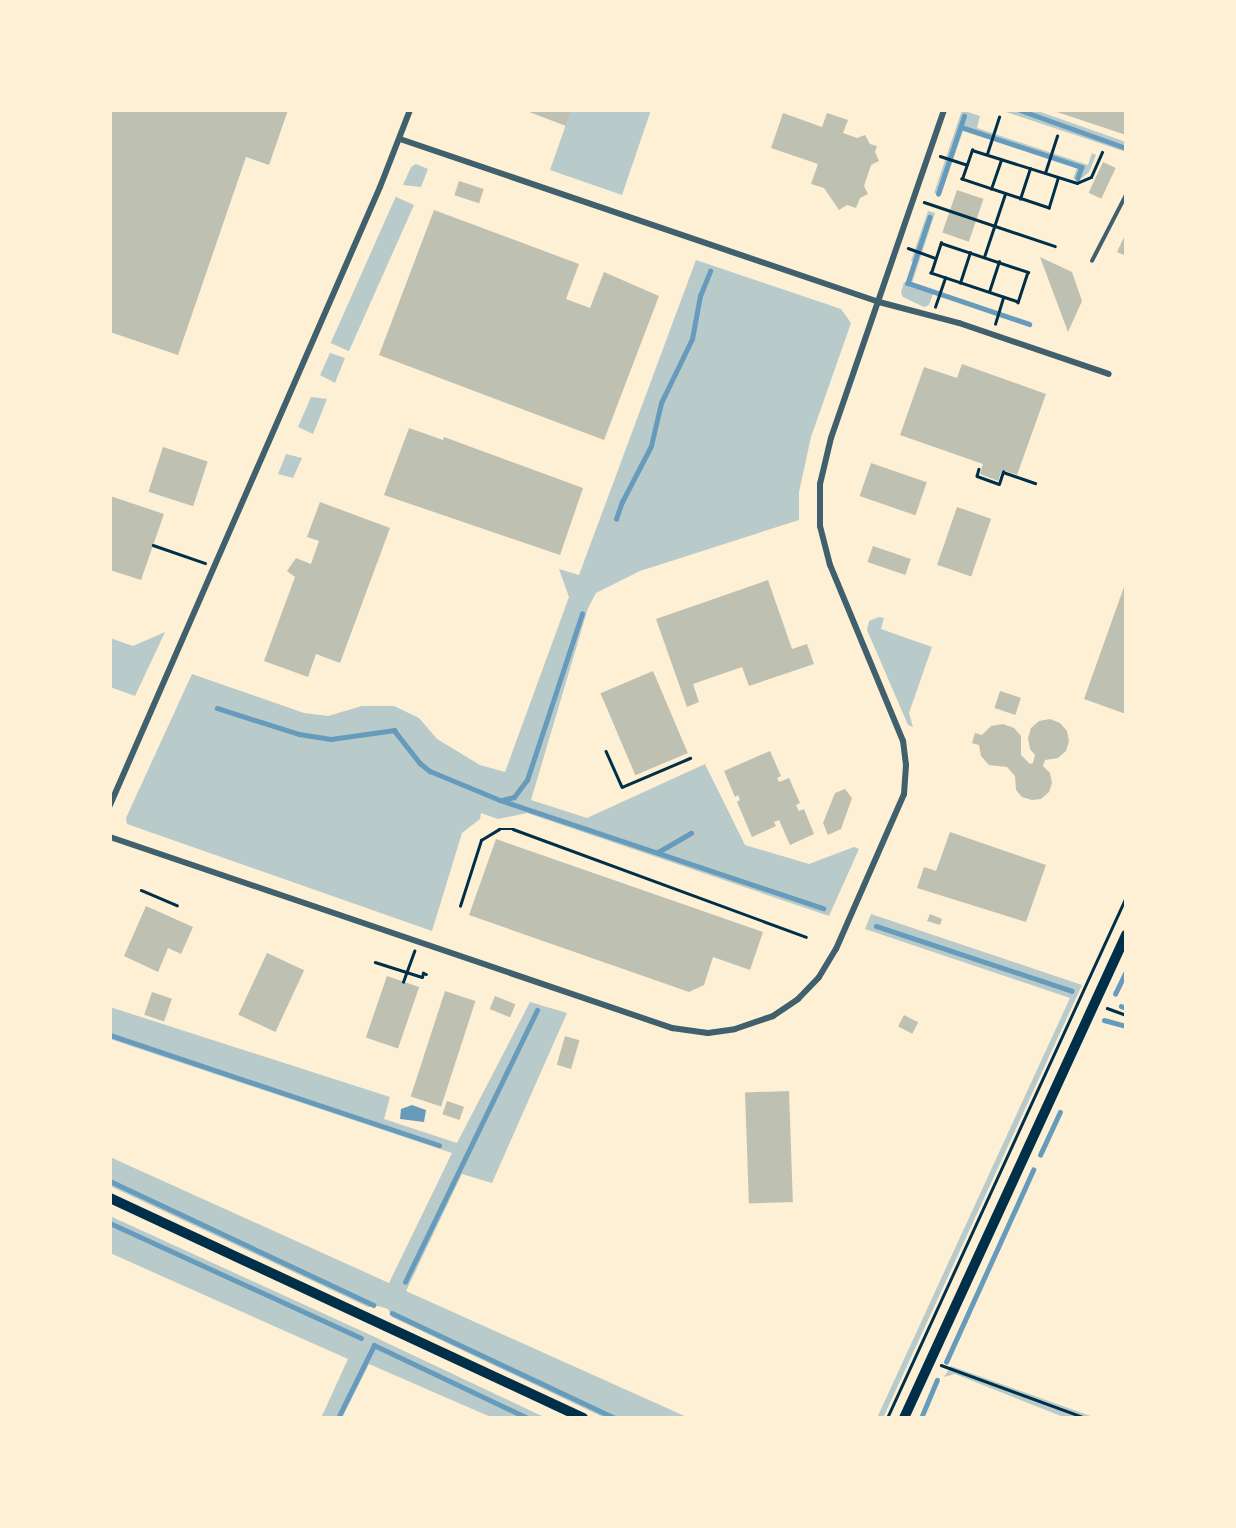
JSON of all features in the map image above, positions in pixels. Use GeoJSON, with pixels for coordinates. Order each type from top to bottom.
{"type":"FeatureCollection","features":[{"type":"Feature","properties":{"kind":"main road"},"geometry":{"type":"LineString","coordinates":[[904,1418],[1126,935]]}},
{"type":"Feature","properties":{"kind":"main road"},"geometry":{"type":"LineString","coordinates":[[110,1198],[583,1418]]}},
{"type":"Feature","properties":{"kind":"street"},"geometry":{"type":"LineString","coordinates":[[110,804],[400,139],[410,110]]}},
{"type":"Feature","properties":{"kind":"street"},"geometry":{"type":"LineString","coordinates":[[110,837],[672,1028],[695,1032],[721,1032],[761,1022],[798,999],[819,977],[835,949],[899,810],[905,781],[906,753],[901,734],[830,565],[819,511],[820,484],[831,438],[944,110]]}},
{"type":"Feature","properties":{"kind":"street"},"geometry":{"type":"LineString","coordinates":[[400,139],[879,302],[959,323],[1110,374]]}},
{"type":"Feature","properties":{"kind":"lane"},"geometry":{"type":"LineString","coordinates":[[1092,261],[1126,195]]}},
{"type":"Feature","properties":{"kind":"path"},"geometry":{"type":"LineString","coordinates":[[987,155],[999,117]]}},
{"type":"Feature","properties":{"kind":"path"},"geometry":{"type":"LineString","coordinates":[[1044,174],[1057,136]]}},
{"type":"Feature","properties":{"kind":"path"},"geometry":{"type":"LineString","coordinates":[[1058,179],[1049,208],[962,180],[972,150],[1077,183],[1087,181],[1102,152]]}},
{"type":"Feature","properties":{"kind":"path"},"geometry":{"type":"LineString","coordinates":[[946,158],[967,165]]}},
{"type":"Feature","properties":{"kind":"path"},"geometry":{"type":"LineString","coordinates":[[991,189],[1001,160]]}},
{"type":"Feature","properties":{"kind":"path"},"geometry":{"type":"LineString","coordinates":[[1020,198],[1030,169]]}},
{"type":"Feature","properties":{"kind":"path"},"geometry":{"type":"LineString","coordinates":[[984,257],[1005,194]]}},
{"type":"Feature","properties":{"kind":"path"},"geometry":{"type":"LineString","coordinates":[[914,199],[1055,246]]}},
{"type":"Feature","properties":{"kind":"path"},"geometry":{"type":"LineString","coordinates":[[941,243],[984,257],[1028,272],[1018,302],[931,273],[941,243]]}},
{"type":"Feature","properties":{"kind":"path"},"geometry":{"type":"LineString","coordinates":[[915,251],[936,258]]}},
{"type":"Feature","properties":{"kind":"path"},"geometry":{"type":"LineString","coordinates":[[960,283],[970,253]]}},
{"type":"Feature","properties":{"kind":"path"},"geometry":{"type":"LineString","coordinates":[[989,292],[999,262]]}},
{"type":"Feature","properties":{"kind":"path"},"geometry":{"type":"LineString","coordinates":[[939,296],[945,278]]}},
{"type":"Feature","properties":{"kind":"path"},"geometry":{"type":"LineString","coordinates":[[997,316],[1003,297]]}},
{"type":"Feature","properties":{"kind":"path"},"geometry":{"type":"LineString","coordinates":[[979,469],[977,476],[999,484],[1003,472],[1035,482]]}},
{"type":"Feature","properties":{"kind":"path"},"geometry":{"type":"LineString","coordinates":[[153,545],[215,566]]}},
{"type":"Feature","properties":{"kind":"path"},"geometry":{"type":"LineString","coordinates":[[606,751],[622,787],[690,758]]}},
{"type":"Feature","properties":{"kind":"path"},"geometry":{"type":"LineString","coordinates":[[460,906],[481,840],[493,831],[513,829],[806,937]]}},
{"type":"Feature","properties":{"kind":"path"},"geometry":{"type":"LineString","coordinates":[[141,890],[177,905]]}},
{"type":"Feature","properties":{"kind":"path"},"geometry":{"type":"LineString","coordinates":[[887,1418],[1126,897]]}},
{"type":"Feature","properties":{"kind":"path"},"geometry":{"type":"LineString","coordinates":[[403,982],[417,941]]}},
{"type":"Feature","properties":{"kind":"path"},"geometry":{"type":"LineString","coordinates":[[375,962],[422,977],[423,973],[426,974]]}},
{"type":"Feature","properties":{"kind":"path"},"geometry":{"type":"LineString","coordinates":[[1094,1004],[1126,1015]]}},
{"type":"Feature","properties":{"kind":"path"},"geometry":{"type":"LineString","coordinates":[[930,1361],[1086,1418]]}},
{"type":"Feature","properties":{"kind":"shaded area"},"geometry":{"type":"Polygon","coordinates":[[[571,110],[651,110],[622,195],[550,170],[571,110]]]}},
{"type":"Feature","properties":{"kind":"shaded area"},"geometry":{"type":"Polygon","coordinates":[[[962,110],[980,116],[977,128],[1088,165],[1092,153],[1096,155],[1089,172],[1082,178],[1073,179],[1077,168],[963,131],[941,195],[934,193],[962,110]]]}},
{"type":"Feature","properties":{"kind":"shaded area"},"geometry":{"type":"Polygon","coordinates":[[[1000,110],[1035,110],[1126,142],[1126,152],[1000,110]]]}},
{"type":"Feature","properties":{"kind":"shaded area"},"geometry":{"type":"Polygon","coordinates":[[[416,164],[428,169],[421,187],[403,185],[411,167],[416,164]]]}},
{"type":"Feature","properties":{"kind":"shaded area"},"geometry":{"type":"Polygon","coordinates":[[[396,197],[414,205],[349,351],[331,343],[396,197]]]}},
{"type":"Feature","properties":{"kind":"shaded area"},"geometry":{"type":"Polygon","coordinates":[[[928,211],[935,213],[912,283],[1030,322],[1029,326],[933,294],[929,305],[924,307],[903,297],[901,293],[904,282],[909,283],[916,263],[911,261],[928,211]]]}},
{"type":"Feature","properties":{"kind":"shaded area"},"geometry":{"type":"Polygon","coordinates":[[[696,260],[841,309],[851,323],[811,437],[799,492],[799,520],[640,571],[596,593],[588,608],[531,800],[587,818],[705,764],[745,845],[809,864],[854,847],[859,849],[829,916],[527,813],[498,819],[481,813],[480,819],[462,833],[432,931],[127,824],[126,818],[192,674],[304,713],[328,716],[362,706],[394,706],[419,718],[437,739],[480,765],[505,772],[569,597],[559,569],[579,575],[696,260]]]}},
{"type":"Feature","properties":{"kind":"shaded area"},"geometry":{"type":"Polygon","coordinates":[[[330,353],[345,358],[335,383],[320,375],[330,353]]]}},
{"type":"Feature","properties":{"kind":"shaded area"},"geometry":{"type":"Polygon","coordinates":[[[311,397],[327,399],[313,434],[298,427],[311,397]]]}},
{"type":"Feature","properties":{"kind":"shaded area"},"geometry":{"type":"Polygon","coordinates":[[[286,454],[302,458],[293,478],[278,474],[286,454]]]}},
{"type":"Feature","properties":{"kind":"shaded area"},"geometry":{"type":"Polygon","coordinates":[[[884,618],[881,629],[932,647],[909,713],[913,727],[908,725],[867,630],[869,621],[884,618]]]}},
{"type":"Feature","properties":{"kind":"shaded area"},"geometry":{"type":"Polygon","coordinates":[[[165,632],[135,696],[110,687],[110,638],[133,646],[165,632]]]}},
{"type":"Feature","properties":{"kind":"shaded area"},"geometry":{"type":"Polygon","coordinates":[[[871,914],[1082,985],[883,1418],[877,1418],[1070,998],[865,929],[871,914]]]}},
{"type":"Feature","properties":{"kind":"shaded area"},"geometry":{"type":"Polygon","coordinates":[[[530,1002],[567,1013],[492,1183],[462,1174],[406,1291],[689,1418],[605,1418],[392,1317],[388,1309],[368,1307],[110,1186],[110,1157],[389,1283],[452,1153],[110,1039],[110,1007],[390,1097],[384,1119],[457,1143],[530,1002]]]}},
{"type":"Feature","properties":{"kind":"shaded area"},"geometry":{"type":"Polygon","coordinates":[[[110,1216],[546,1418],[493,1418],[369,1364],[342,1418],[321,1418],[348,1359],[110,1253],[110,1216]]]}},
{"type":"Feature","properties":{"kind":"shaded area"},"geometry":{"type":"Polygon","coordinates":[[[951,1366],[1096,1418],[1066,1418],[955,1374],[944,1377],[951,1366]]]}},
{"type":"Feature","properties":{"kind":"water"},"geometry":{"type":"Polygon","coordinates":[[[412,1105],[426,1110],[424,1122],[400,1119],[401,1109],[412,1105]]]}},
{"type":"Feature","properties":{"kind":"building"},"geometry":{"type":"Polygon","coordinates":[[[110,110],[288,110],[269,165],[246,157],[178,355],[110,332],[110,110]]]}},
{"type":"Feature","properties":{"kind":"building"},"geometry":{"type":"Polygon","coordinates":[[[524,110],[571,110],[566,126],[524,110]]]}},
{"type":"Feature","properties":{"kind":"building"},"geometry":{"type":"Polygon","coordinates":[[[1126,110],[1126,135],[1054,111],[1126,110]]]}},
{"type":"Feature","properties":{"kind":"building"},"geometry":{"type":"Polygon","coordinates":[[[783,113],[822,127],[827,113],[848,120],[843,133],[857,138],[865,135],[870,144],[877,146],[875,152],[879,161],[871,165],[864,186],[868,194],[860,198],[856,208],[847,205],[839,210],[824,188],[811,184],[818,164],[771,148],[783,113]]]}},
{"type":"Feature","properties":{"kind":"building"},"geometry":{"type":"Polygon","coordinates":[[[1103,162],[1116,168],[1101,199],[1089,193],[1103,162]]]}},
{"type":"Feature","properties":{"kind":"building"},"geometry":{"type":"Polygon","coordinates":[[[459,181],[484,189],[479,203],[454,195],[459,181]]]}},
{"type":"Feature","properties":{"kind":"building"},"geometry":{"type":"Polygon","coordinates":[[[957,190],[983,199],[969,242],[942,233],[957,190]]]}},
{"type":"Feature","properties":{"kind":"building"},"geometry":{"type":"Polygon","coordinates":[[[434,210],[579,264],[566,299],[590,308],[604,272],[659,296],[604,440],[379,355],[434,210]]]}},
{"type":"Feature","properties":{"kind":"building"},"geometry":{"type":"Polygon","coordinates":[[[1126,233],[1126,256],[1117,252],[1126,233]]]}},
{"type":"Feature","properties":{"kind":"building"},"geometry":{"type":"Polygon","coordinates":[[[1040,257],[1072,272],[1082,301],[1068,332],[1040,257]]]}},
{"type":"Feature","properties":{"kind":"building"},"geometry":{"type":"Polygon","coordinates":[[[962,364],[1046,394],[1017,475],[1002,470],[998,481],[980,474],[983,464],[900,435],[924,367],[957,378],[962,364]]]}},
{"type":"Feature","properties":{"kind":"building"},"geometry":{"type":"Polygon","coordinates":[[[409,428],[443,440],[444,437],[583,488],[560,555],[384,495],[409,428]]]}},
{"type":"Feature","properties":{"kind":"building"},"geometry":{"type":"Polygon","coordinates":[[[163,447],[208,462],[193,506],[148,492],[163,447]]]}},
{"type":"Feature","properties":{"kind":"building"},"geometry":{"type":"Polygon","coordinates":[[[871,463],[927,482],[915,515],[860,496],[871,463]]]}},
{"type":"Feature","properties":{"kind":"building"},"geometry":{"type":"Polygon","coordinates":[[[110,496],[164,514],[141,580],[110,570],[110,496]]]}},
{"type":"Feature","properties":{"kind":"building"},"geometry":{"type":"Polygon","coordinates":[[[320,502],[390,528],[340,663],[316,654],[308,677],[264,661],[295,577],[287,571],[296,558],[311,564],[319,541],[307,537],[320,502]]]}},
{"type":"Feature","properties":{"kind":"building"},"geometry":{"type":"Polygon","coordinates":[[[957,507],[991,519],[971,576],[937,565],[957,507]]]}},
{"type":"Feature","properties":{"kind":"building"},"geometry":{"type":"Polygon","coordinates":[[[873,546],[911,559],[905,575],[867,562],[873,546]]]}},
{"type":"Feature","properties":{"kind":"building"},"geometry":{"type":"Polygon","coordinates":[[[768,580],[792,649],[807,644],[814,664],[749,686],[742,667],[693,684],[699,702],[687,707],[656,619],[768,580]]]}},
{"type":"Feature","properties":{"kind":"building"},"geometry":{"type":"Polygon","coordinates":[[[1126,584],[1126,714],[1084,699],[1126,584]]]}},
{"type":"Feature","properties":{"kind":"building"},"geometry":{"type":"Polygon","coordinates":[[[653,671],[688,753],[635,775],[601,693],[653,671]]]}},
{"type":"Feature","properties":{"kind":"building"},"geometry":{"type":"Polygon","coordinates":[[[1000,691],[1021,698],[1015,715],[994,708],[1000,691]]]}},
{"type":"Feature","properties":{"kind":"building"},"geometry":{"type":"Polygon","coordinates":[[[1050,719],[1060,723],[1067,731],[1069,741],[1066,751],[1058,758],[1045,760],[1043,766],[1050,773],[1052,783],[1049,792],[1041,799],[1032,800],[1022,797],[1016,790],[1015,776],[1007,767],[989,765],[981,756],[979,745],[972,743],[975,733],[982,735],[991,726],[1003,724],[1014,728],[1021,736],[1021,755],[1030,764],[1033,763],[1035,755],[1030,749],[1028,738],[1031,728],[1039,721],[1050,719]]]}},
{"type":"Feature","properties":{"kind":"building"},"geometry":{"type":"Polygon","coordinates":[[[770,751],[781,776],[777,778],[779,782],[789,778],[800,803],[796,805],[799,811],[804,809],[814,834],[790,845],[779,820],[774,822],[776,826],[752,837],[737,802],[740,800],[738,795],[735,797],[724,771],[770,751]]]}},
{"type":"Feature","properties":{"kind":"building"},"geometry":{"type":"Polygon","coordinates":[[[845,789],[852,798],[841,829],[828,835],[823,823],[835,793],[845,789]]]}},
{"type":"Feature","properties":{"kind":"building"},"geometry":{"type":"Polygon","coordinates":[[[950,832],[1046,865],[1026,922],[917,888],[924,867],[936,871],[950,832]]]}},
{"type":"Feature","properties":{"kind":"building"},"geometry":{"type":"Polygon","coordinates":[[[496,839],[763,932],[750,970],[713,957],[704,985],[689,992],[469,915],[496,839]]]}},
{"type":"Feature","properties":{"kind":"building"},"geometry":{"type":"Polygon","coordinates":[[[146,906],[193,927],[181,954],[168,948],[158,972],[124,956],[146,906]]]}},
{"type":"Feature","properties":{"kind":"building"},"geometry":{"type":"Polygon","coordinates":[[[930,914],[942,919],[940,925],[927,921],[930,914]]]}},
{"type":"Feature","properties":{"kind":"building"},"geometry":{"type":"Polygon","coordinates":[[[267,953],[304,970],[275,1032],[238,1015],[267,953]]]}},
{"type":"Feature","properties":{"kind":"building"},"geometry":{"type":"Polygon","coordinates":[[[387,976],[419,987],[398,1049],[366,1037],[387,976]]]}},
{"type":"Feature","properties":{"kind":"building"},"geometry":{"type":"Polygon","coordinates":[[[445,991],[475,1001],[441,1106],[411,1097],[445,991]]]}},
{"type":"Feature","properties":{"kind":"building"},"geometry":{"type":"Polygon","coordinates":[[[152,992],[172,999],[164,1022],[144,1015],[152,992]]]}},
{"type":"Feature","properties":{"kind":"building"},"geometry":{"type":"Polygon","coordinates":[[[495,996],[515,1004],[510,1017],[490,1009],[495,996]]]}},
{"type":"Feature","properties":{"kind":"building"},"geometry":{"type":"Polygon","coordinates":[[[904,1015],[918,1022],[912,1034],[898,1027],[904,1015]]]}},
{"type":"Feature","properties":{"kind":"building"},"geometry":{"type":"Polygon","coordinates":[[[565,1036],[579,1040],[571,1069],[557,1065],[565,1036]]]}},
{"type":"Feature","properties":{"kind":"building"},"geometry":{"type":"Polygon","coordinates":[[[789,1091],[793,1202],[749,1203],[745,1093],[789,1091]]]}},
{"type":"Feature","properties":{"kind":"building"},"geometry":{"type":"Polygon","coordinates":[[[447,1101],[464,1107],[459,1120],[442,1114],[447,1101]]]}},
{"type":"Feature","properties":{"kind":"waterway"},"geometry":{"type":"LineString","coordinates":[[1020,110],[1126,148]]}},
{"type":"Feature","properties":{"kind":"waterway"},"geometry":{"type":"LineString","coordinates":[[938,194],[964,116]]}},
{"type":"Feature","properties":{"kind":"waterway"},"geometry":{"type":"LineString","coordinates":[[961,127],[1082,167],[1078,178]]}},
{"type":"Feature","properties":{"kind":"waterway"},"geometry":{"type":"LineString","coordinates":[[930,217],[908,283],[1029,324]]}},
{"type":"Feature","properties":{"kind":"waterway"},"geometry":{"type":"LineString","coordinates":[[616,519],[651,446],[661,403],[692,339],[700,296],[710,271]]}},
{"type":"Feature","properties":{"kind":"waterway"},"geometry":{"type":"LineString","coordinates":[[502,800],[514,797],[527,780],[582,614]]}},
{"type":"Feature","properties":{"kind":"waterway"},"geometry":{"type":"LineString","coordinates":[[217,708],[299,734],[331,739],[394,730],[420,763],[430,771],[500,800],[823,908]]}},
{"type":"Feature","properties":{"kind":"waterway"},"geometry":{"type":"LineString","coordinates":[[658,852],[691,833]]}},
{"type":"Feature","properties":{"kind":"waterway"},"geometry":{"type":"LineString","coordinates":[[876,926],[1072,991]]}},
{"type":"Feature","properties":{"kind":"waterway"},"geometry":{"type":"LineString","coordinates":[[1115,994],[1126,971]]}},
{"type":"Feature","properties":{"kind":"waterway"},"geometry":{"type":"LineString","coordinates":[[1121,1006],[1126,1008]]}},
{"type":"Feature","properties":{"kind":"waterway"},"geometry":{"type":"LineString","coordinates":[[405,1282],[537,1010]]}},
{"type":"Feature","properties":{"kind":"waterway"},"geometry":{"type":"LineString","coordinates":[[1104,1020],[1126,1026]]}},
{"type":"Feature","properties":{"kind":"waterway"},"geometry":{"type":"LineString","coordinates":[[110,1035],[439,1145]]}},
{"type":"Feature","properties":{"kind":"waterway"},"geometry":{"type":"LineString","coordinates":[[1040,1155],[1060,1112]]}},
{"type":"Feature","properties":{"kind":"waterway"},"geometry":{"type":"LineString","coordinates":[[946,1362],[1033,1170]]}},
{"type":"Feature","properties":{"kind":"waterway"},"geometry":{"type":"LineString","coordinates":[[110,1181],[373,1305]]}},
{"type":"Feature","properties":{"kind":"waterway"},"geometry":{"type":"LineString","coordinates":[[110,1223],[361,1338]]}},
{"type":"Feature","properties":{"kind":"waterway"},"geometry":{"type":"LineString","coordinates":[[392,1313],[615,1418]]}},
{"type":"Feature","properties":{"kind":"waterway"},"geometry":{"type":"LineString","coordinates":[[338,1418],[374,1345],[528,1418]]}},
{"type":"Feature","properties":{"kind":"waterway"},"geometry":{"type":"LineString","coordinates":[[921,1418],[937,1380]]}}]}
